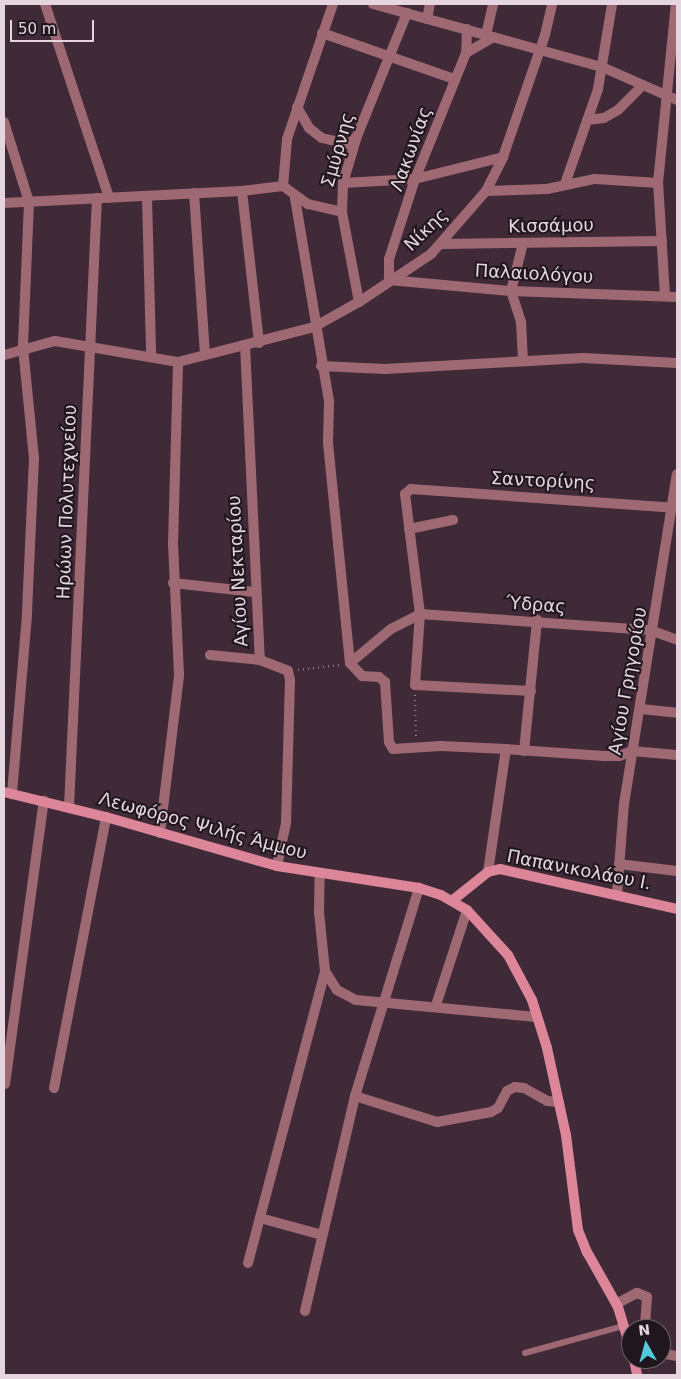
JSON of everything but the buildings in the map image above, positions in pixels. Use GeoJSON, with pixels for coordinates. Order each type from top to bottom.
{"type":"FeatureCollection","features":[{"type":"Feature","properties":{"kind":"street"},"geometry":{"type":"LineString","coordinates":[[45,4],[109,198]]}},
{"type":"Feature","properties":{"kind":"street"},"geometry":{"type":"LineString","coordinates":[[333,4],[297,107],[284,153],[283,186],[296,198],[319,208],[342,212]]}},
{"type":"Feature","properties":{"kind":"street"},"geometry":{"type":"LineString","coordinates":[[373,4],[602,68],[677,100]]}},
{"type":"Feature","properties":{"kind":"street"},"geometry":{"type":"LineString","coordinates":[[427,19],[430,4]]}},
{"type":"Feature","properties":{"kind":"street"},"geometry":{"type":"LineString","coordinates":[[466,53],[490,36],[493,4]]}},
{"type":"Feature","properties":{"kind":"street","name":"Νίκης"},"geometry":{"type":"LineString","coordinates":[[178,362],[205,353],[259,343],[314,327],[359,302],[389,280],[415,265],[441,244],[486,191],[503,156],[550,21],[552,4]]}},
{"type":"Feature","properties":{"kind":"street"},"geometry":{"type":"LineString","coordinates":[[565,184],[587,120],[602,68],[612,4]]}},
{"type":"Feature","properties":{"kind":"street"},"geometry":{"type":"LineString","coordinates":[[665,296],[658,183],[667,111],[666,95],[676,4]]}},
{"type":"Feature","properties":{"kind":"street","name":"Σμύρνης"},"geometry":{"type":"LineString","coordinates":[[359,302],[342,212],[343,183],[357,136],[386,58],[407,14]]}},
{"type":"Feature","properties":{"kind":"street","name":"Λακωνίας"},"geometry":{"type":"LineString","coordinates":[[389,280],[389,259],[416,179],[454,79],[466,53],[467,30]]}},
{"type":"Feature","properties":{"kind":"street"},"geometry":{"type":"LineString","coordinates":[[322,33],[386,58],[454,79]]}},
{"type":"Feature","properties":{"kind":"street"},"geometry":{"type":"LineString","coordinates":[[587,120],[604,118],[618,110],[643,86]]}},
{"type":"Feature","properties":{"kind":"street"},"geometry":{"type":"LineString","coordinates":[[297,107],[309,128],[322,138],[349,144],[357,136]]}},
{"type":"Feature","properties":{"kind":"street"},"geometry":{"type":"LineString","coordinates":[[4,122],[29,202],[23,348],[34,435],[34,486],[8,793]]}},
{"type":"Feature","properties":{"kind":"street"},"geometry":{"type":"LineString","coordinates":[[343,183],[416,179],[503,156]]}},
{"type":"Feature","properties":{"kind":"street"},"geometry":{"type":"LineString","coordinates":[[486,191],[547,189],[596,179],[658,183]]}},
{"type":"Feature","properties":{"kind":"street"},"geometry":{"type":"LineString","coordinates":[[4,203],[147,197],[242,191],[283,186]]}},
{"type":"Feature","properties":{"kind":"street"},"geometry":{"type":"LineString","coordinates":[[242,191],[259,343]]}},
{"type":"Feature","properties":{"kind":"street"},"geometry":{"type":"LineString","coordinates":[[194,193],[205,353]]}},
{"type":"Feature","properties":{"kind":"street"},"geometry":{"type":"LineString","coordinates":[[147,197],[151,355]]}},
{"type":"Feature","properties":{"kind":"street","name":"Ηρώων Πολυτεχνείου"},"geometry":{"type":"LineString","coordinates":[[69,807],[97,198]]}},
{"type":"Feature","properties":{"kind":"street"},"geometry":{"type":"LineString","coordinates":[[296,198],[314,327],[329,402],[328,443],[350,663],[362,676],[379,677],[386,682],[389,742],[392,749],[398,751],[416,747],[506,749],[604,756],[619,756],[632,751],[677,755]]}},
{"type":"Feature","properties":{"kind":"street","name":"Κισσάμου"},"geometry":{"type":"LineString","coordinates":[[441,244],[662,242]]}},
{"type":"Feature","properties":{"kind":"street"},"geometry":{"type":"LineString","coordinates":[[523,243],[511,290],[521,322],[523,361]]}},
{"type":"Feature","properties":{"kind":"street","name":"Παλαιολόγου"},"geometry":{"type":"LineString","coordinates":[[389,280],[511,290],[677,297]]}},
{"type":"Feature","properties":{"kind":"street"},"geometry":{"type":"LineString","coordinates":[[4,355],[23,348],[55,341],[89,348],[151,355],[178,362],[174,583],[179,675],[160,832]]}},
{"type":"Feature","properties":{"kind":"street","name":"Αγίου Νεκταρίου"},"geometry":{"type":"LineString","coordinates":[[245,346],[255,592],[260,660],[288,671]]}},
{"type":"Feature","properties":{"kind":"street"},"geometry":{"type":"LineString","coordinates":[[322,366],[385,369],[583,358],[677,363]]}},
{"type":"Feature","properties":{"kind":"street","name":"Αγίου Γρηγορίου"},"geometry":{"type":"LineString","coordinates":[[617,894],[632,751],[641,709],[650,630],[673,537],[677,474]]}},
{"type":"Feature","properties":{"kind":"street","name":"Σαντορίνης"},"geometry":{"type":"LineString","coordinates":[[409,529],[404,506],[405,494],[411,489],[675,507]]}},
{"type":"Feature","properties":{"kind":"street"},"geometry":{"type":"LineString","coordinates":[[453,520],[409,529],[420,614],[415,685],[531,691]]}},
{"type":"Feature","properties":{"kind":"street"},"geometry":{"type":"LineString","coordinates":[[174,583],[255,592]]}},
{"type":"Feature","properties":{"kind":"street"},"geometry":{"type":"LineString","coordinates":[[350,663],[392,629],[420,614]]}},
{"type":"Feature","properties":{"kind":"street","name":"Ύδρας"},"geometry":{"type":"LineString","coordinates":[[420,614],[537,620],[650,630],[677,640]]}},
{"type":"Feature","properties":{"kind":"street"},"geometry":{"type":"LineString","coordinates":[[524,751],[537,620]]}},
{"type":"Feature","properties":{"kind":"street"},"geometry":{"type":"LineString","coordinates":[[210,655],[260,660]]}},
{"type":"Feature","properties":{"kind":"street"},"geometry":{"type":"LineString","coordinates":[[278,866],[286,823],[290,687],[288,671]]}},
{"type":"Feature","properties":{"kind":"street"},"geometry":{"type":"LineString","coordinates":[[641,709],[677,713]]}},
{"type":"Feature","properties":{"kind":"street"},"geometry":{"type":"LineString","coordinates":[[488,872],[506,749]]}},
{"type":"Feature","properties":{"kind":"street","name":"Λεωφόρος Ψιλής Άμμου"},"geometry":{"type":"LineString","coordinates":[[8,793],[106,817],[278,866],[419,888],[453,900],[467,910],[493,935],[517,968],[544,1036],[559,1102],[578,1230],[587,1252],[616,1304],[621,1319]]}},
{"type":"Feature","properties":{"kind":"street"},"geometry":{"type":"LineString","coordinates":[[5,1084],[44,801]]}},
{"type":"Feature","properties":{"kind":"street"},"geometry":{"type":"LineString","coordinates":[[54,1088],[106,817]]}},
{"type":"Feature","properties":{"kind":"street"},"geometry":{"type":"LineString","coordinates":[[620,864],[677,871]]}},
{"type":"Feature","properties":{"kind":"street","name":"Παπανικολάου Ι."},"geometry":{"type":"LineString","coordinates":[[453,900],[488,872],[500,869],[677,909]]}},
{"type":"Feature","properties":{"kind":"street"},"geometry":{"type":"LineString","coordinates":[[248,1262],[325,971],[318,912],[320,873]]}},
{"type":"Feature","properties":{"kind":"street"},"geometry":{"type":"LineString","coordinates":[[305,1311],[355,1096],[419,888]]}},
{"type":"Feature","properties":{"kind":"street"},"geometry":{"type":"LineString","coordinates":[[436,1005],[467,910]]}},
{"type":"Feature","properties":{"kind":"street"},"geometry":{"type":"LineString","coordinates":[[325,971],[337,990],[347,998],[436,1005],[536,1017]]}},
{"type":"Feature","properties":{"kind":"street"},"geometry":{"type":"LineString","coordinates":[[355,1096],[437,1122],[491,1112],[498,1108],[507,1091],[515,1087],[529,1090],[547,1102],[559,1102]]}},
{"type":"Feature","properties":{"kind":"street"},"geometry":{"type":"LineString","coordinates":[[260,1218],[322,1235]]}},
{"type":"Feature","properties":{"kind":"street"},"geometry":{"type":"LineString","coordinates":[[616,1304],[637,1293],[647,1297],[646,1319]]}},
{"type":"Feature","properties":{"kind":"lane"},"geometry":{"type":"LineString","coordinates":[[525,1353],[621,1327]]}},
{"type":"Feature","properties":{"kind":"path"},"geometry":{"type":"LineString","coordinates":[[288,671],[350,663]]}},
{"type":"Feature","properties":{"kind":"path"},"geometry":{"type":"LineString","coordinates":[[415,685],[416,747]]}}]}
